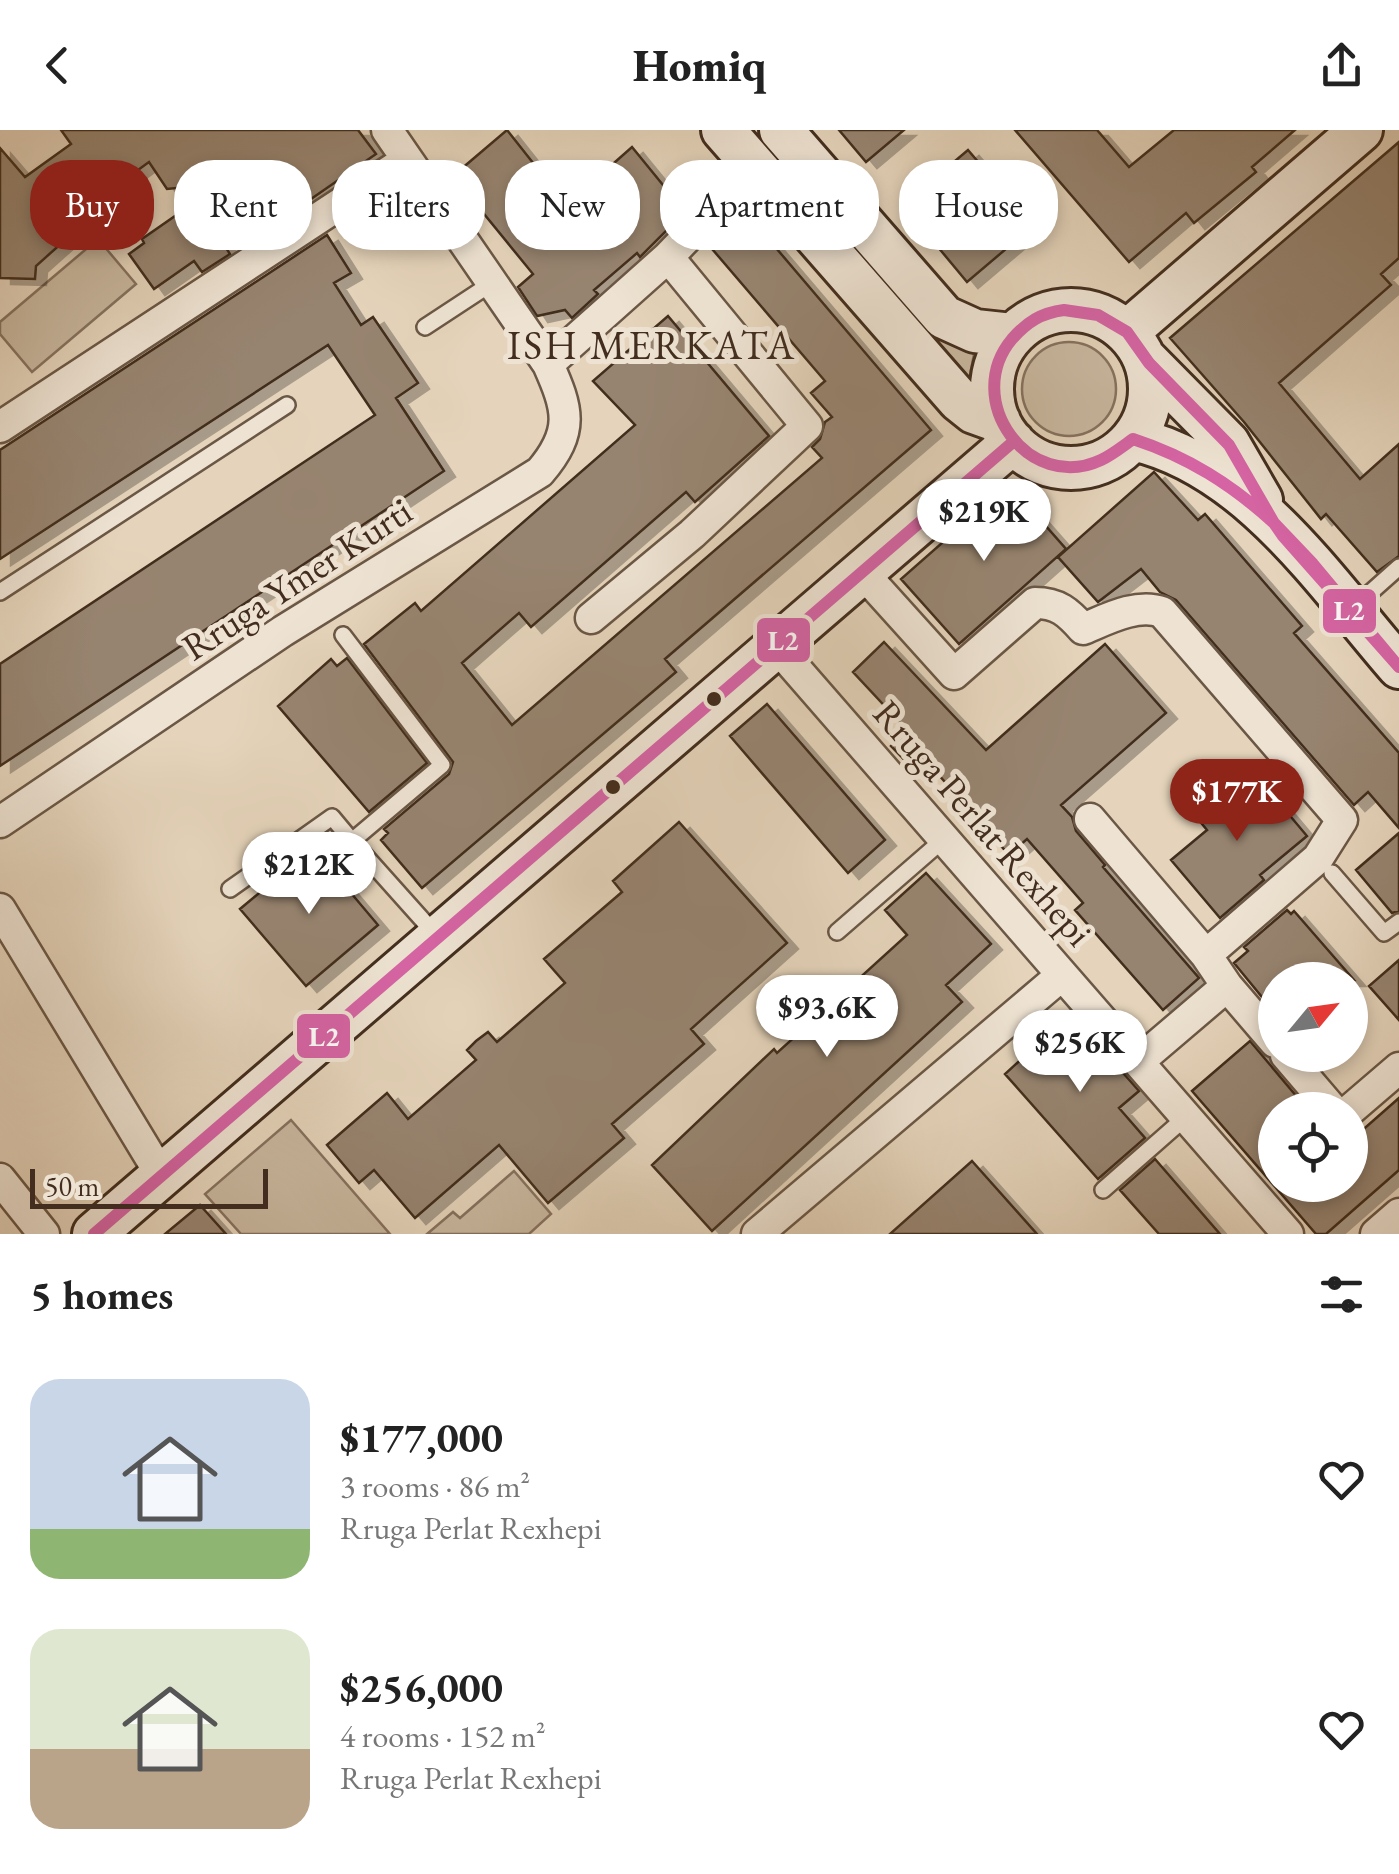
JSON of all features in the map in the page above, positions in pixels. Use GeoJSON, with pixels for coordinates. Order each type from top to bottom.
{"type":"FeatureCollection","features":[{"type":"Feature","properties":{"kind":"main road"},"geometry":{"type":"LineString","coordinates":[[723,130],[750,160]]}},
{"type":"Feature","properties":{"kind":"main road"},"geometry":{"type":"LineString","coordinates":[[781,130],[944,316],[975,331],[1012,335]]}},
{"type":"Feature","properties":{"kind":"main road"},"geometry":{"type":"LineString","coordinates":[[1136,346],[1355,132]]}},
{"type":"Feature","properties":{"kind":"main road"},"geometry":{"type":"LineString","coordinates":[[828,250],[959,400],[1006,432],[1040,462],[1073,468],[1106,460],[1132,440],[1146,414],[1150,387],[1136,346]]}},
{"type":"Feature","properties":{"kind":"main road"},"geometry":{"type":"LineString","coordinates":[[1006,432],[992,391],[996,361],[1012,335],[1033,319],[1056,310],[1082,310],[1106,318],[1228,443],[1270,518]]}},
{"type":"Feature","properties":{"kind":"main road"},"geometry":{"type":"LineString","coordinates":[[99,1232],[862,572],[1006,432]]}},
{"type":"Feature","properties":{"kind":"main road"},"geometry":{"type":"LineString","coordinates":[[1132,440],[1162,446],[1203,466],[1270,518],[1399,667]]}},
{"type":"Feature","properties":{"kind":"street","name":"Rruga Ymer Kurti"},"geometry":{"type":"LineString","coordinates":[[388,130],[407,160]]}},
{"type":"Feature","properties":{"kind":"street"},"geometry":{"type":"LineString","coordinates":[[0,427],[332,209]]}},
{"type":"Feature","properties":{"kind":"street","name":"Rruga Ymer Kurti"},"geometry":{"type":"LineString","coordinates":[[0,822],[282,631],[540,472],[556,454],[564,426],[565,402],[548,364],[469,250]]}},
{"type":"Feature","properties":{"kind":"street"},"geometry":{"type":"LineString","coordinates":[[548,364],[675,250]]}},
{"type":"Feature","properties":{"kind":"street"},"geometry":{"type":"LineString","coordinates":[[592,618],[692,534],[807,426],[668,257]]}},
{"type":"Feature","properties":{"kind":"street"},"geometry":{"type":"LineString","coordinates":[[862,572],[954,674],[1035,603],[1052,603],[1067,611],[1083,629],[1148,607],[1162,612],[1342,820],[1318,858],[1206,955]]}},
{"type":"Feature","properties":{"kind":"street","name":"Rruga Perlat Rexhepi"},"geometry":{"type":"LineString","coordinates":[[776,646],[1288,1234]]}},
{"type":"Feature","properties":{"kind":"street"},"geometry":{"type":"LineString","coordinates":[[1090,820],[1258,1022]]}},
{"type":"Feature","properties":{"kind":"street"},"geometry":{"type":"LineString","coordinates":[[0,910],[162,1175]]}},
{"type":"Feature","properties":{"kind":"street"},"geometry":{"type":"LineString","coordinates":[[757,1234],[1062,975]]}},
{"type":"Feature","properties":{"kind":"street"},"geometry":{"type":"LineString","coordinates":[[1139,1061],[1227,986]]}},
{"type":"Feature","properties":{"kind":"street"},"geometry":{"type":"LineString","coordinates":[[1368,1095],[1399,1068]]}},
{"type":"Feature","properties":{"kind":"street"},"geometry":{"type":"LineString","coordinates":[[1301,1072],[1318,1092]]}},
{"type":"Feature","properties":{"kind":"street"},"geometry":{"type":"LineString","coordinates":[[0,1179],[44,1234]]}},
{"type":"Feature","properties":{"kind":"street"},"geometry":{"type":"LineString","coordinates":[[1376,1234],[1399,1214]]}},
{"type":"Feature","properties":{"kind":"lane"},"geometry":{"type":"LineString","coordinates":[[425,326],[492,284]]}},
{"type":"Feature","properties":{"kind":"lane"},"geometry":{"type":"LineString","coordinates":[[0,592],[287,405]]}},
{"type":"Feature","properties":{"kind":"lane"},"geometry":{"type":"LineString","coordinates":[[1350,610],[1399,567]]}},
{"type":"Feature","properties":{"kind":"lane"},"geometry":{"type":"LineString","coordinates":[[343,635],[442,764],[352,841]]}},
{"type":"Feature","properties":{"kind":"lane"},"geometry":{"type":"LineString","coordinates":[[230,889],[332,817],[438,937]]}},
{"type":"Feature","properties":{"kind":"lane"},"geometry":{"type":"LineString","coordinates":[[838,932],[944,839]]}},
{"type":"Feature","properties":{"kind":"lane"},"geometry":{"type":"LineString","coordinates":[[1332,874],[1384,933],[1399,922]]}},
{"type":"Feature","properties":{"kind":"lane"},"geometry":{"type":"LineString","coordinates":[[1103,1190],[1186,1117]]}},
{"type":"Feature","properties":{"kind":"shaded area"},"geometry":{"type":"Polygon","coordinates":[[[85,250],[107,250],[136,284],[32,372],[0,334],[0,322],[85,250]]]}},
{"type":"Feature","properties":{"kind":"shaded area"},"geometry":{"type":"Polygon","coordinates":[[[934,329],[975,349],[969,380],[926,336],[934,329]]]}},
{"type":"Feature","properties":{"kind":"shaded area"},"geometry":{"type":"Polygon","coordinates":[[[1069,342],[1087,346],[1102,356],[1112,371],[1116,389],[1112,407],[1102,422],[1087,432],[1069,436],[1051,432],[1036,422],[1026,407],[1022,389],[1026,371],[1036,356],[1051,346],[1069,342]]]}},
{"type":"Feature","properties":{"kind":"shaded area"},"geometry":{"type":"Polygon","coordinates":[[[291,1120],[390,1234],[241,1234],[205,1194],[291,1120]]]}},
{"type":"Feature","properties":{"kind":"shaded area"},"geometry":{"type":"Polygon","coordinates":[[[514,1171],[551,1214],[529,1234],[427,1234],[453,1212],[460,1218],[514,1171]]]}},
{"type":"Feature","properties":{"kind":"building"},"geometry":{"type":"Polygon","coordinates":[[[61,130],[358,130],[376,154],[367,160],[332,160],[332,184],[312,198],[312,160],[174,160],[174,188],[167,189],[154,170],[154,160],[49,160],[71,144],[61,130]]]}},
{"type":"Feature","properties":{"kind":"building"},"geometry":{"type":"Polygon","coordinates":[[[507,130],[531,160],[505,160],[505,240],[485,215],[485,160],[472,160],[507,130]]]}},
{"type":"Feature","properties":{"kind":"building"},"geometry":{"type":"Polygon","coordinates":[[[839,130],[904,130],[868,160],[839,130]]]}},
{"type":"Feature","properties":{"kind":"building"},"geometry":{"type":"Polygon","coordinates":[[[1015,130],[1097,130],[1129,167],[1174,130],[1295,130],[1252,167],[1256,172],[1194,223],[1186,213],[1129,262],[1058,180],[1058,160],[1041,160],[1015,130]]]}},
{"type":"Feature","properties":{"kind":"building"},"geometry":{"type":"Polygon","coordinates":[[[1399,142],[1399,258],[1381,274],[1391,285],[1279,383],[1360,479],[1399,444],[1399,556],[1377,572],[1326,514],[1321,519],[1244,422],[1170,338],[1399,142]]]}},
{"type":"Feature","properties":{"kind":"building"},"geometry":{"type":"Polygon","coordinates":[[[632,147],[660,181],[660,237],[640,257],[637,253],[594,290],[598,294],[572,318],[565,310],[537,316],[518,287],[533,274],[513,250],[640,250],[640,160],[617,160],[632,147]]]}},
{"type":"Feature","properties":{"kind":"building"},"geometry":{"type":"Polygon","coordinates":[[[0,148],[25,177],[30,173],[30,250],[54,250],[36,266],[35,279],[0,278],[0,148]]]}},
{"type":"Feature","properties":{"kind":"building"},"geometry":{"type":"Polygon","coordinates":[[[968,150],[977,160],[956,160],[968,150]]]}},
{"type":"Feature","properties":{"kind":"building"},"geometry":{"type":"Polygon","coordinates":[[[174,217],[174,250],[227,250],[230,254],[202,272],[194,261],[154,289],[129,254],[134,250],[154,250],[154,231],[174,217]]]}},
{"type":"Feature","properties":{"kind":"building"},"geometry":{"type":"Polygon","coordinates":[[[327,235],[332,250],[336,250],[351,273],[334,283],[361,325],[373,317],[418,383],[396,398],[444,471],[0,766],[0,664],[375,415],[328,345],[0,559],[0,450],[304,250],[312,250],[312,245],[327,235]]]}},
{"type":"Feature","properties":{"kind":"building"},"geometry":{"type":"Polygon","coordinates":[[[713,250],[778,250],[931,430],[665,659],[676,672],[422,888],[381,840],[388,833],[384,829],[449,774],[453,762],[364,644],[415,603],[421,611],[635,425],[593,381],[668,316],[769,436],[695,502],[686,492],[531,627],[519,613],[462,663],[512,725],[822,458],[812,447],[820,439],[825,422],[832,417],[811,393],[825,381],[713,250]]]}},
{"type":"Feature","properties":{"kind":"building"},"geometry":{"type":"Polygon","coordinates":[[[940,250],[1005,250],[967,282],[940,250]]]}},
{"type":"Feature","properties":{"kind":"building"},"geometry":{"type":"Polygon","coordinates":[[[1154,472],[1198,520],[1205,514],[1302,626],[1294,633],[1399,753],[1399,828],[1368,792],[1354,805],[1176,600],[1160,592],[1141,569],[1098,602],[1058,557],[1154,472]]]}},
{"type":"Feature","properties":{"kind":"building"},"geometry":{"type":"Polygon","coordinates":[[[1009,484],[1066,549],[959,644],[901,579],[1009,484]]]}},
{"type":"Feature","properties":{"kind":"building"},"geometry":{"type":"Polygon","coordinates":[[[884,642],[986,750],[1105,644],[1166,713],[1061,805],[1103,867],[1199,978],[1163,1010],[1075,910],[1083,903],[1027,839],[1009,855],[930,765],[919,775],[891,746],[907,730],[853,672],[884,642]]]}},
{"type":"Feature","properties":{"kind":"building"},"geometry":{"type":"Polygon","coordinates":[[[347,658],[427,763],[369,812],[278,706],[331,659],[337,666],[347,658]]]}},
{"type":"Feature","properties":{"kind":"building"},"geometry":{"type":"Polygon","coordinates":[[[767,704],[885,840],[848,873],[730,736],[767,704]]]}},
{"type":"Feature","properties":{"kind":"building"},"geometry":{"type":"Polygon","coordinates":[[[1260,780],[1307,836],[1260,875],[1264,880],[1220,918],[1171,860],[1207,830],[1193,813],[1231,781],[1243,794],[1260,780]]]}},
{"type":"Feature","properties":{"kind":"building"},"geometry":{"type":"Polygon","coordinates":[[[679,822],[787,943],[691,1029],[704,1044],[612,1124],[624,1138],[548,1203],[499,1145],[415,1218],[374,1170],[359,1183],[327,1145],[387,1093],[408,1119],[476,1060],[467,1050],[476,1041],[488,1032],[497,1042],[565,983],[544,959],[622,892],[613,881],[679,822]]]}},
{"type":"Feature","properties":{"kind":"building"},"geometry":{"type":"Polygon","coordinates":[[[1399,833],[1399,911],[1392,913],[1356,870],[1399,833]]]}},
{"type":"Feature","properties":{"kind":"building"},"geometry":{"type":"Polygon","coordinates":[[[313,848],[378,925],[306,986],[240,909],[313,848]]]}},
{"type":"Feature","properties":{"kind":"building"},"geometry":{"type":"Polygon","coordinates":[[[926,873],[991,944],[946,985],[962,1002],[712,1231],[652,1165],[774,1049],[777,1053],[907,935],[885,910],[926,873]]]}},
{"type":"Feature","properties":{"kind":"building"},"geometry":{"type":"Polygon","coordinates":[[[1287,910],[1291,914],[1294,911],[1338,962],[1258,962],[1258,992],[1234,963],[1248,951],[1244,947],[1287,910]]]}},
{"type":"Feature","properties":{"kind":"building"},"geometry":{"type":"Polygon","coordinates":[[[1399,960],[1399,1020],[1369,986],[1399,960]]]}},
{"type":"Feature","properties":{"kind":"building"},"geometry":{"type":"Polygon","coordinates":[[[1071,1014],[1139,1091],[1119,1108],[1145,1138],[1098,1179],[1005,1074],[1071,1014]]]}},
{"type":"Feature","properties":{"kind":"building"},"geometry":{"type":"Polygon","coordinates":[[[1250,1041],[1258,1051],[1258,1072],[1276,1072],[1293,1092],[1258,1092],[1258,1167],[1192,1091],[1250,1041]]]}},
{"type":"Feature","properties":{"kind":"building"},"geometry":{"type":"Polygon","coordinates":[[[1399,1098],[1399,1170],[1368,1197],[1368,1125],[1399,1098]]]}},
{"type":"Feature","properties":{"kind":"building"},"geometry":{"type":"Polygon","coordinates":[[[1155,1159],[1220,1234],[1159,1234],[1120,1190],[1155,1159]]]}},
{"type":"Feature","properties":{"kind":"building"},"geometry":{"type":"Polygon","coordinates":[[[972,1161],[1037,1234],[890,1234],[972,1161]]]}},
{"type":"Feature","properties":{"kind":"building"},"geometry":{"type":"Polygon","coordinates":[[[1288,1202],[1362,1202],[1326,1234],[1316,1234],[1288,1202]]]}},
{"type":"Feature","properties":{"kind":"building"},"geometry":{"type":"Polygon","coordinates":[[[200,1205],[226,1234],[165,1234],[200,1205]]]}},
{"type":"Feature","properties":{"kind":"transit line","name":"L2"},"geometry":{"type":"LineString","coordinates":[[1064,310],[1098,315],[1127,332],[1149,363],[1229,445],[1274,523],[1208,473],[1133,439],[1101,460],[1074,467],[1050,464],[1028,453],[1010,435],[999,413],[994,388],[998,363],[1023,328],[1041,316],[1064,310]]}},
{"type":"Feature","properties":{"kind":"transit line","name":"L2"},"geometry":{"type":"LineString","coordinates":[[94,1234],[1013,442]]}},
{"type":"Feature","properties":{"kind":"transit line","name":"L2"},"geometry":{"type":"LineString","coordinates":[[1274,523],[1313,564],[1399,667],[1283,536],[1274,523]]}},
{"type":"Feature","properties":{"kind":"district","name":"ISH MERKATA"},"geometry":{"type":"Point","coordinates":[652,345]}}]}
